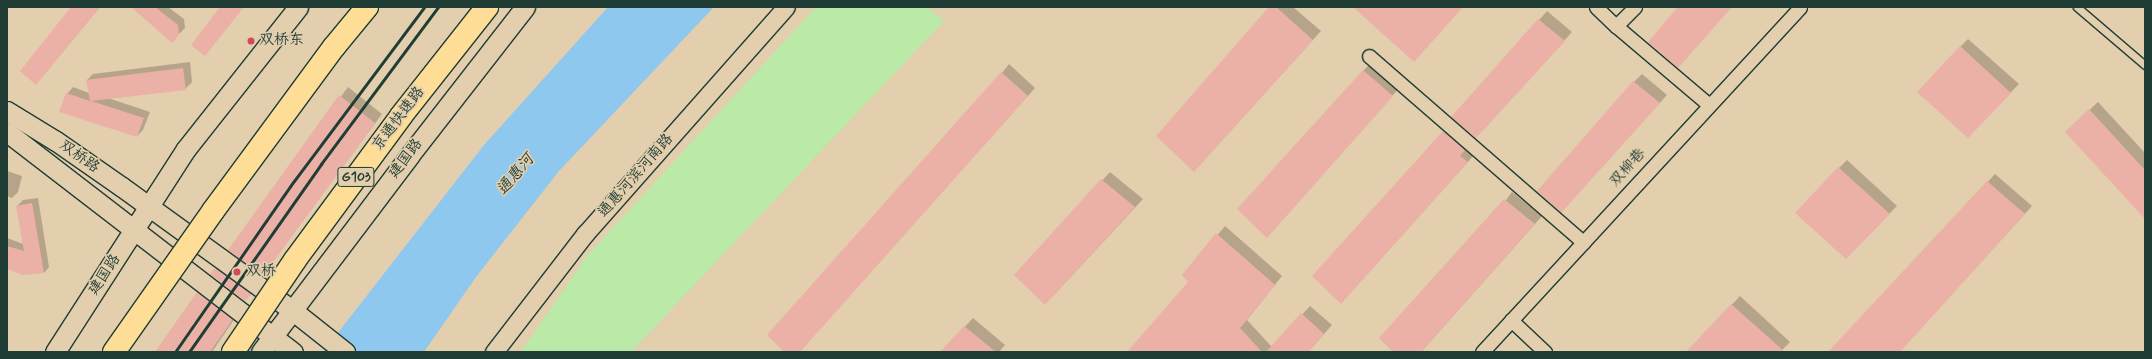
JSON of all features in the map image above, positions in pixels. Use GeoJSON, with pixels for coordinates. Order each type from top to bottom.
{"type":"FeatureCollection","features":[{"type":"Feature","properties":{"kind":"highway"},"geometry":{"type":"LineString","coordinates":[[114,352],[213,211],[334,47],[367,7]]}},
{"type":"Feature","properties":{"kind":"highway","name":"京通快速路"},"geometry":{"type":"LineString","coordinates":[[233,352],[309,241],[401,116],[487,7]]}},
{"type":"Feature","properties":{"kind":"main road","name":"建国路"},"geometry":{"type":"LineString","coordinates":[[55,352],[136,230],[186,149],[298,7]]}},
{"type":"Feature","properties":{"kind":"main road","name":"建国路"},"geometry":{"type":"LineString","coordinates":[[261,352],[270,345],[292,310],[525,7]]}},
{"type":"Feature","properties":{"kind":"main road","name":"双桥路"},"geometry":{"type":"LineString","coordinates":[[7,111],[56,141],[150,207],[292,310],[345,352]]}},
{"type":"Feature","properties":{"kind":"main road","name":"双桥路"},"geometry":{"type":"LineString","coordinates":[[7,132],[136,230],[270,345],[293,352]]}},
{"type":"Feature","properties":{"kind":"street","name":"通惠河滨河南路"},"geometry":{"type":"LineString","coordinates":[[494,352],[585,234],[786,7]]}},
{"type":"Feature","properties":{"kind":"street"},"geometry":{"type":"LineString","coordinates":[[1596,7],[1616,26],[1708,104]]}},
{"type":"Feature","properties":{"kind":"street"},"geometry":{"type":"LineString","coordinates":[[1616,26],[1634,7]]}},
{"type":"Feature","properties":{"kind":"street","name":"双柳巷"},"geometry":{"type":"LineString","coordinates":[[1482,352],[1708,104],[1800,7]]}},
{"type":"Feature","properties":{"kind":"street"},"geometry":{"type":"LineString","coordinates":[[1369,56],[1583,242]]}},
{"type":"Feature","properties":{"kind":"street"},"geometry":{"type":"LineString","coordinates":[[1511,320],[1544,352]]}},
{"type":"Feature","properties":{"kind":"lane"},"geometry":{"type":"LineString","coordinates":[[2077,7],[2145,65]]}},
{"type":"Feature","properties":{"kind":"green space"},"geometry":{"type":"Polygon","coordinates":[[[816,7],[927,7],[944,21],[631,352],[521,352],[586,257],[816,7]]]}},
{"type":"Feature","properties":{"kind":"water","name":"通惠河"},"geometry":{"type":"Polygon","coordinates":[[[608,7],[714,7],[559,171],[476,277],[424,352],[323,352],[484,145],[608,7]]]}},
{"type":"Feature","properties":{"kind":"building"},"geometry":{"type":"Polygon","coordinates":[[[71,7],[100,7],[36,85],[20,71],[71,7]]]}},
{"type":"Feature","properties":{"kind":"building"},"geometry":{"type":"Polygon","coordinates":[[[131,7],[155,7],[178,25],[179,35],[172,43],[131,7]]]}},
{"type":"Feature","properties":{"kind":"building"},"geometry":{"type":"Polygon","coordinates":[[[220,7],[244,7],[205,56],[191,45],[220,7]]]}},
{"type":"Feature","properties":{"kind":"building"},"geometry":{"type":"Polygon","coordinates":[[[1269,7],[1276,7],[1313,40],[1194,172],[1156,136],[1269,7]]]}},
{"type":"Feature","properties":{"kind":"building"},"geometry":{"type":"Polygon","coordinates":[[[1353,7],[1463,7],[1414,62],[1353,7]]]}},
{"type":"Feature","properties":{"kind":"building"},"geometry":{"type":"Polygon","coordinates":[[[1678,7],[1732,7],[1678,68],[1648,42],[1678,7]]]}},
{"type":"Feature","properties":{"kind":"building"},"geometry":{"type":"Polygon","coordinates":[[[1538,19],[1565,41],[1476,138],[1451,117],[1538,19]]]}},
{"type":"Feature","properties":{"kind":"building"},"geometry":{"type":"Polygon","coordinates":[[[1960,46],[2011,93],[1968,138],[1917,92],[1960,46]]]}},
{"type":"Feature","properties":{"kind":"building"},"geometry":{"type":"Polygon","coordinates":[[[183,68],[186,90],[91,101],[144,118],[137,137],[59,112],[66,93],[90,101],[86,80],[183,68]]]}},
{"type":"Feature","properties":{"kind":"building"},"geometry":{"type":"Polygon","coordinates":[[[1363,70],[1393,96],[1267,238],[1237,209],[1363,70]]]}},
{"type":"Feature","properties":{"kind":"building"},"geometry":{"type":"Polygon","coordinates":[[[1001,72],[1028,96],[800,352],[784,352],[767,335],[1001,72]]]}},
{"type":"Feature","properties":{"kind":"building"},"geometry":{"type":"Polygon","coordinates":[[[1633,81],[1660,103],[1561,213],[1537,191],[1633,81]]]}},
{"type":"Feature","properties":{"kind":"building"},"geometry":{"type":"Polygon","coordinates":[[[339,95],[375,123],[263,276],[228,250],[339,95]]]}},
{"type":"Feature","properties":{"kind":"building"},"geometry":{"type":"Polygon","coordinates":[[[2089,109],[2145,170],[2145,219],[2065,132],[2089,109]]]}},
{"type":"Feature","properties":{"kind":"building"},"geometry":{"type":"Polygon","coordinates":[[[1443,131],[1465,150],[1460,156],[1468,162],[1341,304],[1312,276],[1443,131]]]}},
{"type":"Feature","properties":{"kind":"building"},"geometry":{"type":"Polygon","coordinates":[[[1838,167],[1890,214],[1846,259],[1795,213],[1838,167]]]}},
{"type":"Feature","properties":{"kind":"building"},"geometry":{"type":"Polygon","coordinates":[[[1101,179],[1135,207],[1045,305],[1014,275],[1101,179]]]}},
{"type":"Feature","properties":{"kind":"building"},"geometry":{"type":"Polygon","coordinates":[[[1987,181],[2025,214],[1900,352],[1828,352],[1987,181]]]}},
{"type":"Feature","properties":{"kind":"building"},"geometry":{"type":"Polygon","coordinates":[[[1504,199],[1535,224],[1421,352],[1393,352],[1379,338],[1504,199]]]}},
{"type":"Feature","properties":{"kind":"building"},"geometry":{"type":"Polygon","coordinates":[[[32,203],[44,273],[23,275],[7,269],[7,246],[24,251],[16,206],[32,203]]]}},
{"type":"Feature","properties":{"kind":"building"},"geometry":{"type":"Polygon","coordinates":[[[1216,233],[1275,285],[1240,328],[1262,352],[1127,352],[1188,282],[1182,275],[1216,233]]]}},
{"type":"Feature","properties":{"kind":"building"},"geometry":{"type":"Polygon","coordinates":[[[215,268],[251,294],[245,301],[210,274],[215,268]]]}},
{"type":"Feature","properties":{"kind":"building"},"geometry":{"type":"Polygon","coordinates":[[[197,292],[233,319],[210,352],[155,352],[197,292]]]}},
{"type":"Feature","properties":{"kind":"building"},"geometry":{"type":"Polygon","coordinates":[[[1731,304],[1785,352],[1686,352],[1731,304]]]}},
{"type":"Feature","properties":{"kind":"building"},"geometry":{"type":"Polygon","coordinates":[[[1301,313],[1324,334],[1308,352],[1266,352],[1301,313]]]}},
{"type":"Feature","properties":{"kind":"building"},"geometry":{"type":"Polygon","coordinates":[[[964,326],[996,352],[940,352],[964,326]]]}},
{"type":"Feature","properties":{"kind":"railway"},"geometry":{"type":"LineString","coordinates":[[175,352],[294,181],[424,7]]}},
{"type":"Feature","properties":{"kind":"railway"},"geometry":{"type":"LineString","coordinates":[[189,352],[321,164],[438,7]]}},
{"type":"Feature","properties":{"kind":"place","name":"双桥东"},"geometry":{"type":"Point","coordinates":[251,41]}},
{"type":"Feature","properties":{"kind":"place","name":"双桥"},"geometry":{"type":"Point","coordinates":[237,272]}}]}
